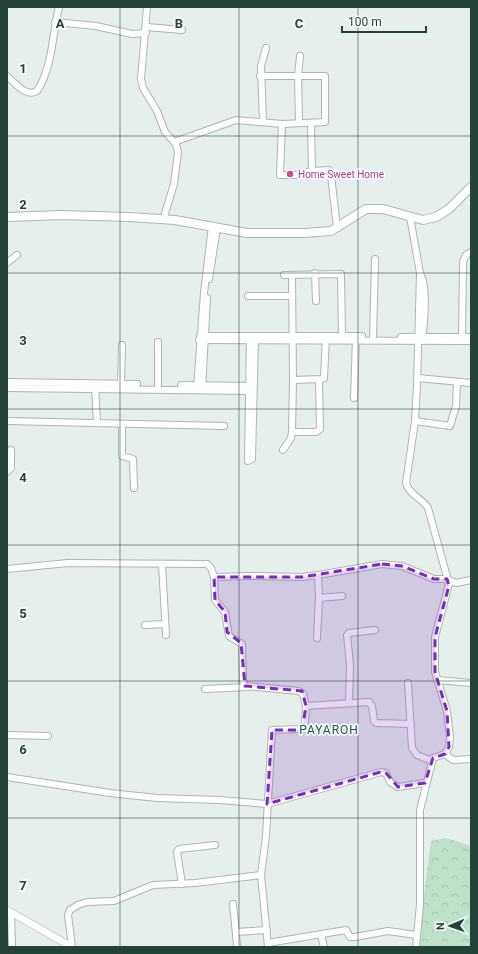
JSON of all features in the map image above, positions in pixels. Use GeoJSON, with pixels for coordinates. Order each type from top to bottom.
{"type":"FeatureCollection","features":[{"type":"Feature","properties":{"kind":"main road"},"geometry":{"type":"LineString","coordinates":[[7,217],[62,215],[163,220],[247,233],[305,233],[331,230],[355,214],[366,209],[383,209],[423,220],[436,217],[450,209],[471,187]]}},
{"type":"Feature","properties":{"kind":"street"},"geometry":{"type":"LineString","coordinates":[[7,76],[29,93],[37,91],[42,84],[49,63],[55,22],[59,7]]}},
{"type":"Feature","properties":{"kind":"street"},"geometry":{"type":"LineString","coordinates":[[147,7],[142,71],[143,88],[157,111],[165,132],[174,142],[178,152],[174,184],[163,220]]}},
{"type":"Feature","properties":{"kind":"street"},"geometry":{"type":"LineString","coordinates":[[55,22],[96,26],[132,34],[146,30],[182,30]]}},
{"type":"Feature","properties":{"kind":"street"},"geometry":{"type":"LineString","coordinates":[[263,122],[260,76],[266,48]]}},
{"type":"Feature","properties":{"kind":"street"},"geometry":{"type":"LineString","coordinates":[[298,122],[298,76],[300,56]]}},
{"type":"Feature","properties":{"kind":"street"},"geometry":{"type":"LineString","coordinates":[[174,142],[236,120],[282,124],[298,122],[325,122],[325,76],[260,76]]}},
{"type":"Feature","properties":{"kind":"street"},"geometry":{"type":"LineString","coordinates":[[311,123],[312,171]]}},
{"type":"Feature","properties":{"kind":"street"},"geometry":{"type":"LineString","coordinates":[[282,124],[280,175],[296,175],[312,171],[329,170],[331,175],[336,228]]}},
{"type":"Feature","properties":{"kind":"street"},"geometry":{"type":"LineString","coordinates":[[408,683],[410,724],[414,752],[432,761],[433,758],[446,754],[450,747],[450,732],[447,711],[435,672],[434,637],[449,586],[428,508],[424,502],[407,488],[406,483],[415,421],[420,339],[420,274],[410,216]]}},
{"type":"Feature","properties":{"kind":"street"},"geometry":{"type":"LineString","coordinates":[[199,388],[207,278],[215,227]]}},
{"type":"Feature","properties":{"kind":"street"},"geometry":{"type":"LineString","coordinates":[[462,339],[463,262],[466,255],[471,252]]}},
{"type":"Feature","properties":{"kind":"street"},"geometry":{"type":"LineString","coordinates":[[7,263],[17,255]]}},
{"type":"Feature","properties":{"kind":"street"},"geometry":{"type":"LineString","coordinates":[[373,338],[374,259]]}},
{"type":"Feature","properties":{"kind":"street"},"geometry":{"type":"LineString","coordinates":[[315,273],[316,301]]}},
{"type":"Feature","properties":{"kind":"street"},"geometry":{"type":"LineString","coordinates":[[284,275],[315,273],[341,274],[342,338]]}},
{"type":"Feature","properties":{"kind":"street"},"geometry":{"type":"LineString","coordinates":[[283,450],[291,438],[292,432],[292,275]]}},
{"type":"Feature","properties":{"kind":"street"},"geometry":{"type":"LineString","coordinates":[[248,296],[291,296]]}},
{"type":"Feature","properties":{"kind":"street"},"geometry":{"type":"LineString","coordinates":[[202,338],[326,337],[462,339],[471,337]]}},
{"type":"Feature","properties":{"kind":"street"},"geometry":{"type":"LineString","coordinates":[[293,380],[319,380],[324,378],[326,337]]}},
{"type":"Feature","properties":{"kind":"street"},"geometry":{"type":"LineString","coordinates":[[251,389],[252,459],[248,461],[252,338]]}},
{"type":"Feature","properties":{"kind":"street"},"geometry":{"type":"LineString","coordinates":[[354,398],[356,338]]}},
{"type":"Feature","properties":{"kind":"street"},"geometry":{"type":"LineString","coordinates":[[462,339],[471,341]]}},
{"type":"Feature","properties":{"kind":"street"},"geometry":{"type":"LineString","coordinates":[[158,342],[158,385]]}},
{"type":"Feature","properties":{"kind":"street"},"geometry":{"type":"LineString","coordinates":[[121,384],[122,345]]}},
{"type":"Feature","properties":{"kind":"street"},"geometry":{"type":"LineString","coordinates":[[418,378],[457,383],[471,383]]}},
{"type":"Feature","properties":{"kind":"street"},"geometry":{"type":"LineString","coordinates":[[292,432],[316,432],[320,429],[319,380]]}},
{"type":"Feature","properties":{"kind":"street"},"geometry":{"type":"LineString","coordinates":[[7,382],[95,386],[251,389]]}},
{"type":"Feature","properties":{"kind":"street"},"geometry":{"type":"LineString","coordinates":[[415,421],[450,426],[456,406],[457,383]]}},
{"type":"Feature","properties":{"kind":"street"},"geometry":{"type":"LineString","coordinates":[[7,388],[121,384],[199,388]]}},
{"type":"Feature","properties":{"kind":"street"},"geometry":{"type":"LineString","coordinates":[[95,386],[97,423]]}},
{"type":"Feature","properties":{"kind":"street"},"geometry":{"type":"LineString","coordinates":[[7,421],[224,426]]}},
{"type":"Feature","properties":{"kind":"street"},"geometry":{"type":"LineString","coordinates":[[122,424],[122,456],[133,459],[134,488]]}},
{"type":"Feature","properties":{"kind":"street"},"geometry":{"type":"LineString","coordinates":[[7,472],[11,468],[11,450]]}},
{"type":"Feature","properties":{"kind":"street"},"geometry":{"type":"LineString","coordinates":[[7,569],[68,563],[207,564],[211,568],[214,577],[215,600],[225,612],[227,632],[229,636],[242,644],[243,681],[245,686],[248,687]]}},
{"type":"Feature","properties":{"kind":"street"},"geometry":{"type":"LineString","coordinates":[[162,564],[166,635]]}},
{"type":"Feature","properties":{"kind":"street"},"geometry":{"type":"LineString","coordinates":[[214,577],[302,577],[382,564],[402,566],[434,579],[447,579],[456,583],[471,580]]}},
{"type":"Feature","properties":{"kind":"street"},"geometry":{"type":"LineString","coordinates":[[317,638],[319,598],[318,575]]}},
{"type":"Feature","properties":{"kind":"street"},"geometry":{"type":"LineString","coordinates":[[319,598],[342,596]]}},
{"type":"Feature","properties":{"kind":"street"},"geometry":{"type":"LineString","coordinates":[[145,624],[165,624]]}},
{"type":"Feature","properties":{"kind":"street"},"geometry":{"type":"LineString","coordinates":[[349,703],[350,665],[347,635],[349,633],[376,630]]}},
{"type":"Feature","properties":{"kind":"street"},"geometry":{"type":"LineString","coordinates":[[437,680],[471,683]]}},
{"type":"Feature","properties":{"kind":"street"},"geometry":{"type":"LineString","coordinates":[[205,689],[248,687],[299,691],[303,694],[306,706],[304,723],[301,729],[272,730],[266,836],[261,875],[268,945],[346,930],[350,936],[355,937],[388,931],[416,935]]}},
{"type":"Feature","properties":{"kind":"street"},"geometry":{"type":"LineString","coordinates":[[306,706],[349,703],[371,704],[376,723],[410,724]]}},
{"type":"Feature","properties":{"kind":"street"},"geometry":{"type":"LineString","coordinates":[[7,735],[48,736]]}},
{"type":"Feature","properties":{"kind":"street"},"geometry":{"type":"LineString","coordinates":[[446,754],[453,760],[471,759]]}},
{"type":"Feature","properties":{"kind":"street"},"geometry":{"type":"LineString","coordinates":[[416,947],[420,904],[420,810],[433,758]]}},
{"type":"Feature","properties":{"kind":"street"},"geometry":{"type":"LineString","coordinates":[[7,777],[110,793],[157,798],[219,800],[267,804],[325,789],[349,780],[380,772],[386,773],[390,782],[398,787],[426,783]]}},
{"type":"Feature","properties":{"kind":"street"},"geometry":{"type":"LineString","coordinates":[[182,884],[177,852],[179,849],[215,845]]}},
{"type":"Feature","properties":{"kind":"street"},"geometry":{"type":"LineString","coordinates":[[72,947],[68,915],[70,910],[78,905],[87,902],[114,901],[153,885],[182,884],[261,875]]}},
{"type":"Feature","properties":{"kind":"street"},"geometry":{"type":"LineString","coordinates":[[234,904],[237,945]]}},
{"type":"Feature","properties":{"kind":"street"},"geometry":{"type":"LineString","coordinates":[[9,911],[72,947]]}},
{"type":"Feature","properties":{"kind":"street"},"geometry":{"type":"LineString","coordinates":[[9,911],[12,947]]}},
{"type":"Feature","properties":{"kind":"street"},"geometry":{"type":"LineString","coordinates":[[236,932],[267,930]]}},
{"type":"Feature","properties":{"kind":"street"},"geometry":{"type":"LineString","coordinates":[[321,935],[324,947]]}},
{"type":"Feature","properties":{"kind":"highlighted area"},"geometry":{"type":"Polygon","coordinates":[[[382,564],[402,566],[434,579],[447,579],[449,586],[435,637],[435,672],[447,711],[449,747],[445,754],[433,758],[425,783],[398,787],[386,773],[381,772],[267,804],[272,730],[302,730],[306,706],[302,691],[245,686],[241,643],[227,632],[225,612],[215,600],[214,577],[302,577],[382,564]]]}},
{"type":"Feature","properties":{"kind":"green space"},"geometry":{"type":"Polygon","coordinates":[[[446,838],[471,846],[471,947],[417,947],[431,841],[446,838]]]}},
{"type":"Feature","properties":{"kind":"place","name":"Home Sweet Home"},"geometry":{"type":"Point","coordinates":[290,174]}},
{"type":"Feature","properties":{"kind":"district","name":"PAYAROH"},"geometry":{"type":"Point","coordinates":[329,730]}}]}
